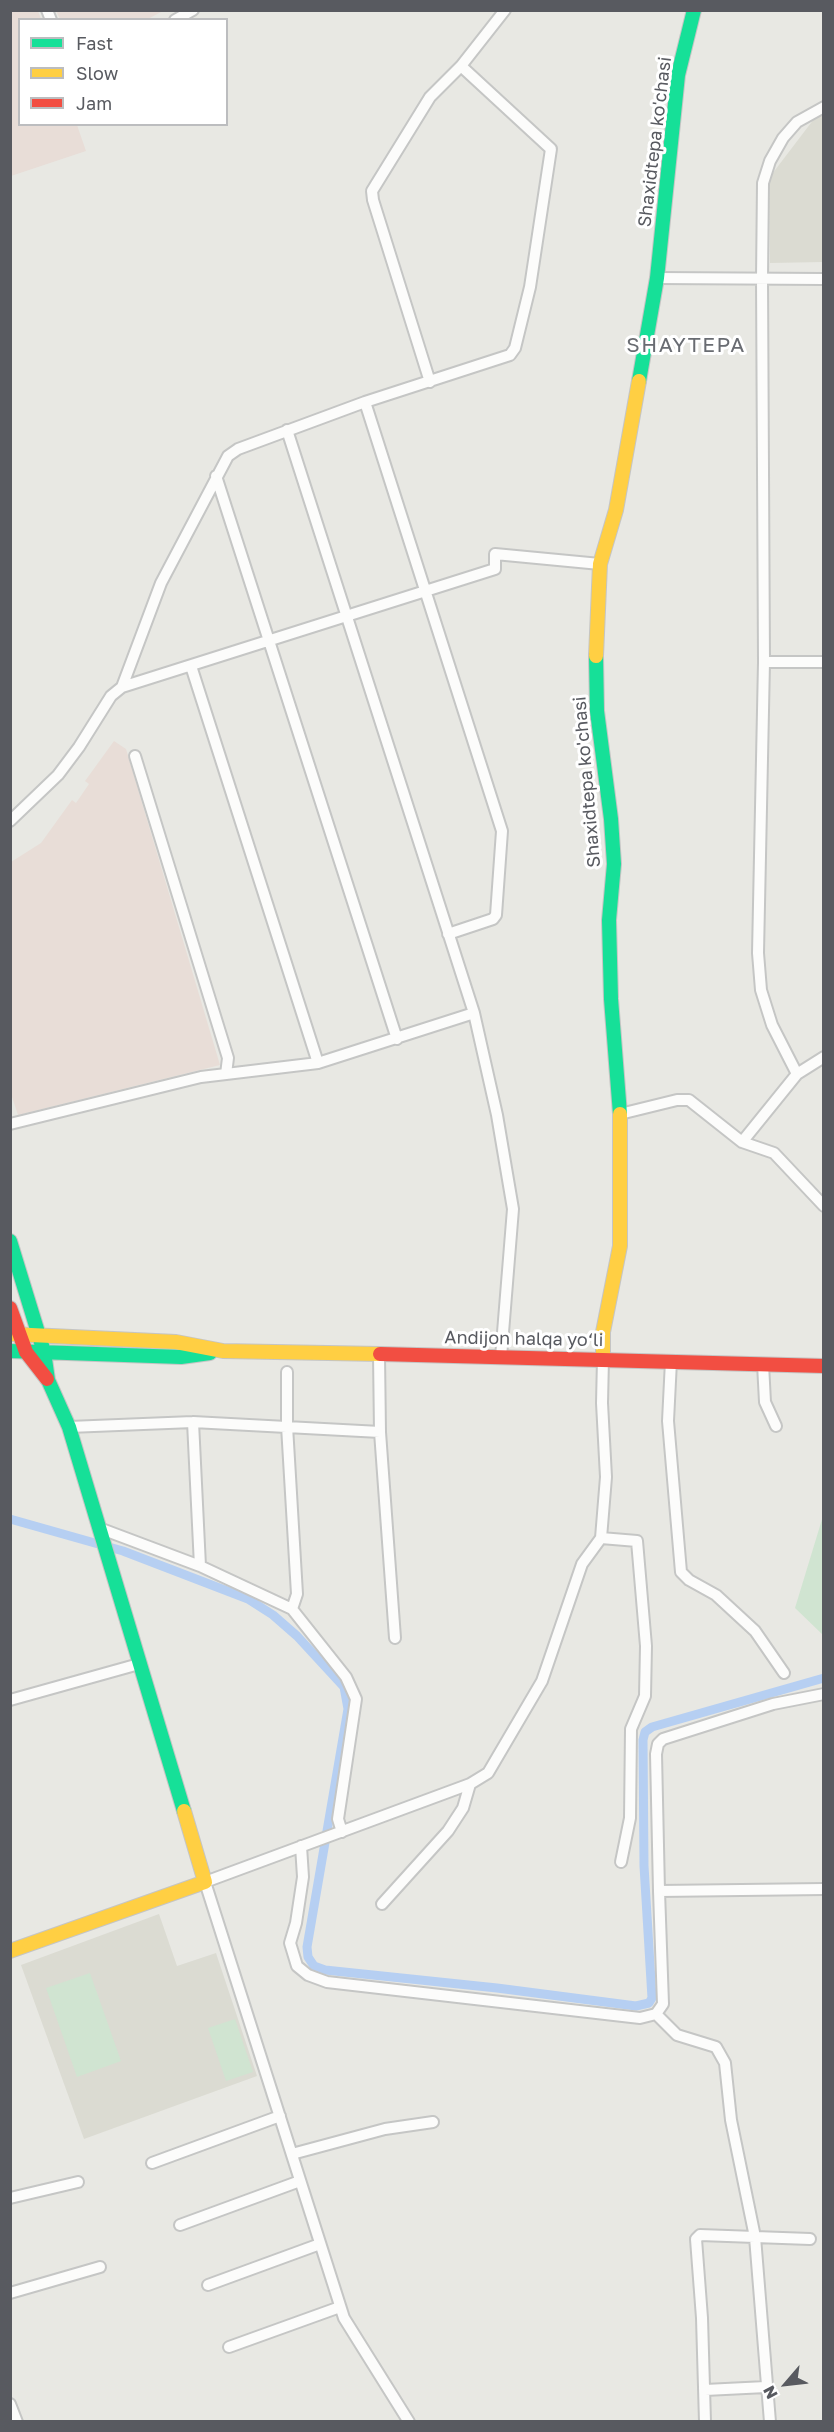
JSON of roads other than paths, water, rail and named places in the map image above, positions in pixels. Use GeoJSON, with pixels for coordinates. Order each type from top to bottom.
{"type":"FeatureCollection","features":[{"type":"Feature","properties":{"kind":"main road","name":"Shaxidtepa ko'chasi"},"geometry":{"type":"LineString","coordinates":[[603,1359],[603,1332],[620,1246],[620,1114],[611,999],[609,920],[614,864],[611,819],[597,711],[595,636],[600,564],[616,510],[657,278],[678,75],[694,10]]}},
{"type":"Feature","properties":{"kind":"main road"},"geometry":{"type":"LineString","coordinates":[[10,1241],[44,1352],[48,1380]]}},
{"type":"Feature","properties":{"kind":"main road"},"geometry":{"type":"LineString","coordinates":[[10,1308],[14,1334],[48,1380],[69,1427],[205,1882],[10,1951]]}},
{"type":"Feature","properties":{"kind":"main road","name":"Andijon halqa yo‘li"},"geometry":{"type":"LineString","coordinates":[[14,1334],[176,1342],[223,1351],[824,1366]]}},
{"type":"Feature","properties":{"kind":"main road","name":"Andijon halqa yo‘li"},"geometry":{"type":"LineString","coordinates":[[10,1351],[181,1358],[223,1351]]}},
{"type":"Feature","properties":{"kind":"street"},"geometry":{"type":"LineString","coordinates":[[179,18],[193,10]]}},
{"type":"Feature","properties":{"kind":"street"},"geometry":{"type":"LineString","coordinates":[[430,382],[373,201],[372,191],[430,97],[461,66],[505,10]]}},
{"type":"Feature","properties":{"kind":"street"},"geometry":{"type":"LineString","coordinates":[[122,687],[161,583],[216,476],[233,452],[365,402],[510,355],[515,348],[531,287],[551,149],[461,66]]}},
{"type":"Feature","properties":{"kind":"street"},"geometry":{"type":"LineString","coordinates":[[796,1074],[772,1025],[764,999],[758,953],[764,662],[763,183],[770,161],[783,138],[797,122],[824,107]]}},
{"type":"Feature","properties":{"kind":"street"},"geometry":{"type":"LineString","coordinates":[[657,278],[824,279]]}},
{"type":"Feature","properties":{"kind":"street"},"geometry":{"type":"LineString","coordinates":[[365,402],[502,831],[496,915],[493,919],[448,934]]}},
{"type":"Feature","properties":{"kind":"street"},"geometry":{"type":"LineString","coordinates":[[287,430],[474,1013],[497,1115],[513,1209],[501,1357]]}},
{"type":"Feature","properties":{"kind":"street"},"geometry":{"type":"LineString","coordinates":[[216,476],[397,1039]]}},
{"type":"Feature","properties":{"kind":"street"},"geometry":{"type":"LineString","coordinates":[[10,820],[58,775],[79,747],[111,696],[122,687],[495,569],[495,554],[600,564]]}},
{"type":"Feature","properties":{"kind":"street"},"geometry":{"type":"LineString","coordinates":[[764,662],[824,662]]}},
{"type":"Feature","properties":{"kind":"street"},"geometry":{"type":"LineString","coordinates":[[191,666],[318,1063]]}},
{"type":"Feature","properties":{"kind":"street"},"geometry":{"type":"LineString","coordinates":[[135,756],[228,1058],[226,1074]]}},
{"type":"Feature","properties":{"kind":"street"},"geometry":{"type":"LineString","coordinates":[[10,1124],[201,1077],[318,1063],[474,1013]]}},
{"type":"Feature","properties":{"kind":"street"},"geometry":{"type":"LineString","coordinates":[[742,1142],[796,1074],[824,1057]]}},
{"type":"Feature","properties":{"kind":"street"},"geometry":{"type":"LineString","coordinates":[[620,1114],[677,1100],[689,1100],[742,1142],[774,1153],[824,1206]]}},
{"type":"Feature","properties":{"kind":"street"},"geometry":{"type":"LineString","coordinates":[[380,1355],[380,1432],[394,1638]]}},
{"type":"Feature","properties":{"kind":"street"},"geometry":{"type":"LineString","coordinates":[[409,2421],[344,2319],[205,1882],[470,1784],[488,1773],[542,1681],[582,1564],[601,1538],[606,1477],[602,1403],[603,1359]]}},
{"type":"Feature","properties":{"kind":"street"},"geometry":{"type":"LineString","coordinates":[[671,1361],[668,1421],[681,1572],[689,1580],[716,1595],[754,1631],[784,1673]]}},
{"type":"Feature","properties":{"kind":"street"},"geometry":{"type":"LineString","coordinates":[[763,1364],[765,1402],[776,1426]]}},
{"type":"Feature","properties":{"kind":"street"},"geometry":{"type":"LineString","coordinates":[[287,1372],[287,1426],[297,1594],[292,1609]]}},
{"type":"Feature","properties":{"kind":"street"},"geometry":{"type":"LineString","coordinates":[[69,1427],[193,1422],[380,1432]]}},
{"type":"Feature","properties":{"kind":"street"},"geometry":{"type":"LineString","coordinates":[[193,1422],[200,1566]]}},
{"type":"Feature","properties":{"kind":"street"},"geometry":{"type":"LineString","coordinates":[[100,1531],[200,1566],[292,1609],[346,1677],[356,1699],[338,1819],[338,1833]]}},
{"type":"Feature","properties":{"kind":"street"},"geometry":{"type":"LineString","coordinates":[[601,1538],[637,1541],[646,1646],[645,1696],[631,1729],[630,1818],[621,1862]]}},
{"type":"Feature","properties":{"kind":"street"},"geometry":{"type":"LineString","coordinates":[[10,1700],[139,1664]]}},
{"type":"Feature","properties":{"kind":"street"},"geometry":{"type":"LineString","coordinates":[[304,1845],[303,1878],[296,1923],[290,1943],[297,1966],[308,1975],[327,1982],[640,2018],[656,2014],[663,2004],[656,1754],[658,1744],[663,1739],[773,1704],[824,1694]]}},
{"type":"Feature","properties":{"kind":"street"},"geometry":{"type":"LineString","coordinates":[[382,1904],[448,1831],[463,1808],[470,1784]]}},
{"type":"Feature","properties":{"kind":"street"},"geometry":{"type":"LineString","coordinates":[[659,1892],[824,1889]]}},
{"type":"Feature","properties":{"kind":"street"},"geometry":{"type":"LineString","coordinates":[[656,2014],[677,2035],[716,2047],[722,2054],[731,2120],[755,2237],[765,2387],[770,2421]]}},
{"type":"Feature","properties":{"kind":"street"},"geometry":{"type":"LineString","coordinates":[[152,2163],[279,2116]]}},
{"type":"Feature","properties":{"kind":"street"},"geometry":{"type":"LineString","coordinates":[[292,2154],[385,2129],[433,2122]]}},
{"type":"Feature","properties":{"kind":"street"},"geometry":{"type":"LineString","coordinates":[[180,2224],[300,2181]]}},
{"type":"Feature","properties":{"kind":"street"},"geometry":{"type":"LineString","coordinates":[[10,2198],[78,2182]]}},
{"type":"Feature","properties":{"kind":"street"},"geometry":{"type":"LineString","coordinates":[[705,2421],[696,2239],[699,2235],[810,2239]]}},
{"type":"Feature","properties":{"kind":"street"},"geometry":{"type":"LineString","coordinates":[[208,2285],[320,2244]]}},
{"type":"Feature","properties":{"kind":"street"},"geometry":{"type":"LineString","coordinates":[[10,2293],[100,2267]]}},
{"type":"Feature","properties":{"kind":"street"},"geometry":{"type":"LineString","coordinates":[[229,2346],[340,2307]]}},
{"type":"Feature","properties":{"kind":"street"},"geometry":{"type":"LineString","coordinates":[[705,2390],[765,2387]]}},
{"type":"Feature","properties":{"kind":"street"},"geometry":{"type":"LineString","coordinates":[[10,2404],[16,2421]]}},
{"type":"Feature","properties":{"kind":"waterway"},"geometry":{"type":"LineString","coordinates":[[10,1519],[123,1551],[248,1599],[273,1615],[297,1636],[344,1687],[348,1709],[307,1947],[308,1957],[314,1966],[325,1970],[497,1988],[636,2006],[649,2003],[652,1998],[644,1866],[643,1740],[645,1732],[652,1727],[824,1678]]}},
{"type":"Feature","properties":{"kind":"district","name":"SHAYTEPA"},"geometry":{"type":"Point","coordinates":[686,345]}}]}
